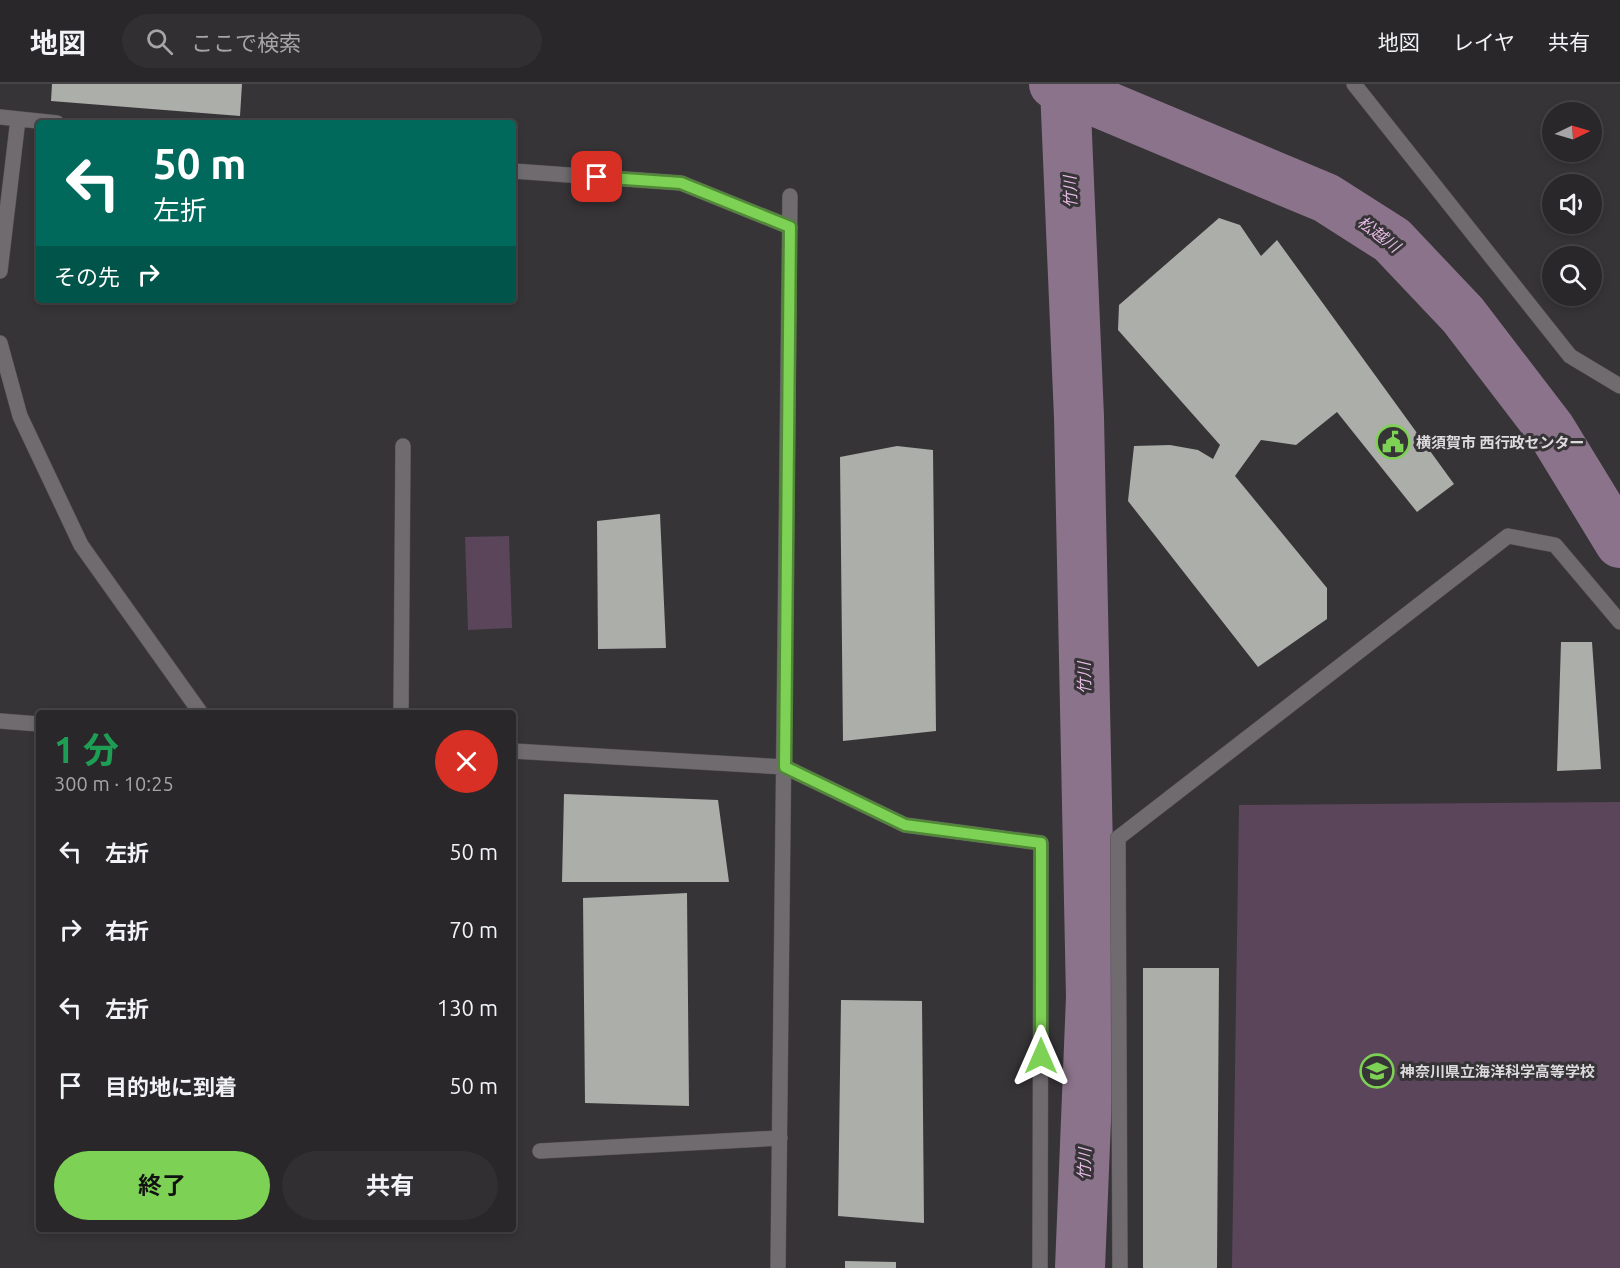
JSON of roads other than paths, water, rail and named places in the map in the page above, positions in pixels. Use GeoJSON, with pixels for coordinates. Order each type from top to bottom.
{"type":"FeatureCollection","features":[{"type":"Feature","properties":{"kind":"street"},"geometry":{"type":"LineString","coordinates":[[1354,84],[1570,356],[1620,386]]}},
{"type":"Feature","properties":{"kind":"street"},"geometry":{"type":"LineString","coordinates":[[0,117],[36,121]]}},
{"type":"Feature","properties":{"kind":"street"},"geometry":{"type":"LineString","coordinates":[[0,271],[18,119]]}},
{"type":"Feature","properties":{"kind":"street"},"geometry":{"type":"LineString","coordinates":[[516,171],[681,183],[790,227]]}},
{"type":"Feature","properties":{"kind":"street"},"geometry":{"type":"LineString","coordinates":[[778,1268],[790,196]]}},
{"type":"Feature","properties":{"kind":"street"},"geometry":{"type":"LineString","coordinates":[[0,343],[20,416],[81,545],[199,710]]}},
{"type":"Feature","properties":{"kind":"street"},"geometry":{"type":"LineString","coordinates":[[401,710],[403,446]]}},
{"type":"Feature","properties":{"kind":"street"},"geometry":{"type":"LineString","coordinates":[[1120,1268],[1118,838],[1508,536],[1555,545],[1620,622]]}},
{"type":"Feature","properties":{"kind":"street"},"geometry":{"type":"LineString","coordinates":[[0,722],[36,724]]}},
{"type":"Feature","properties":{"kind":"street"},"geometry":{"type":"LineString","coordinates":[[516,751],[785,767],[905,825],[1041,843],[1040,1268]]}},
{"type":"Feature","properties":{"kind":"street"},"geometry":{"type":"LineString","coordinates":[[540,1151],[780,1138]]}},
{"type":"Feature","properties":{"kind":"waterway","name":"松越川"},"geometry":{"type":"LineString","coordinates":[[1054,84],[1326,198],[1392,240],[1463,315],[1551,430],[1620,543]]}},
{"type":"Feature","properties":{"kind":"waterway","name":"竹川"},"geometry":{"type":"LineString","coordinates":[[1065,88],[1079,417],[1091,997],[1080,1268]]}},
{"type":"Feature","properties":{"kind":"place","name":"横須賀市 西行政センター"},"geometry":{"type":"Point","coordinates":[1393,442]}},
{"type":"Feature","properties":{"kind":"place","name":"神奈川県立海洋科学高等学校"},"geometry":{"type":"Point","coordinates":[1377,1071]}}]}
